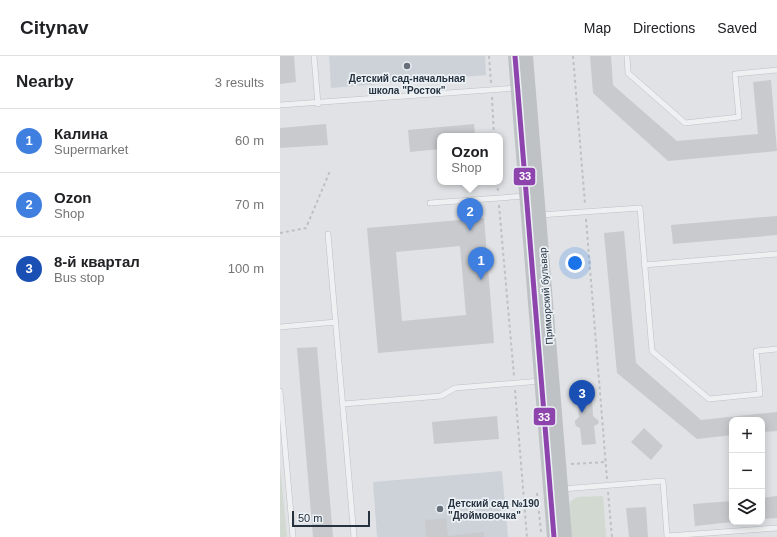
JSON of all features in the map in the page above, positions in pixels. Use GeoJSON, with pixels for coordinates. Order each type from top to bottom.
{"type":"FeatureCollection","features":[{"type":"Feature","properties":{"kind":"main road"},"geometry":{"type":"LineString","coordinates":[[515,56],[554,537]]}},
{"type":"Feature","properties":{"kind":"main road","name":"Приморский бульвар"},"geometry":{"type":"LineString","coordinates":[[526,56],[565,537]]}},
{"type":"Feature","properties":{"kind":"lane"},"geometry":{"type":"LineString","coordinates":[[314,56],[318,104]]}},
{"type":"Feature","properties":{"kind":"lane"},"geometry":{"type":"LineString","coordinates":[[627,56],[628,73],[685,122],[739,117],[736,74],[777,70]]}},
{"type":"Feature","properties":{"kind":"lane"},"geometry":{"type":"LineString","coordinates":[[280,106],[518,88]]}},
{"type":"Feature","properties":{"kind":"lane"},"geometry":{"type":"LineString","coordinates":[[430,203],[527,196]]}},
{"type":"Feature","properties":{"kind":"lane"},"geometry":{"type":"LineString","coordinates":[[539,215],[640,208],[652,350],[710,399],[760,394],[756,351],[777,349]]}},
{"type":"Feature","properties":{"kind":"lane"},"geometry":{"type":"LineString","coordinates":[[328,234],[354,537]]}},
{"type":"Feature","properties":{"kind":"lane"},"geometry":{"type":"LineString","coordinates":[[644,265],[777,254]]}},
{"type":"Feature","properties":{"kind":"lane"},"geometry":{"type":"LineString","coordinates":[[280,327],[336,322]]}},
{"type":"Feature","properties":{"kind":"lane"},"geometry":{"type":"LineString","coordinates":[[343,404],[441,396],[455,388],[542,381]]}},
{"type":"Feature","properties":{"kind":"lane"},"geometry":{"type":"LineString","coordinates":[[280,391],[282,450],[294,537]]}},
{"type":"Feature","properties":{"kind":"lane"},"geometry":{"type":"LineString","coordinates":[[561,489],[663,481],[668,536],[777,528]]}},
{"type":"Feature","properties":{"kind":"path"},"geometry":{"type":"LineString","coordinates":[[489,56],[494,133]]}},
{"type":"Feature","properties":{"kind":"path"},"geometry":{"type":"LineString","coordinates":[[573,56],[612,537]]}},
{"type":"Feature","properties":{"kind":"path"},"geometry":{"type":"LineString","coordinates":[[280,232],[306,228],[330,171]]}},
{"type":"Feature","properties":{"kind":"path"},"geometry":{"type":"LineString","coordinates":[[497,185],[527,537]]}},
{"type":"Feature","properties":{"kind":"path"},"geometry":{"type":"LineString","coordinates":[[566,464],[606,462]]}},
{"type":"Feature","properties":{"kind":"shaded area","name":"Детский сад-начальная школа \"Росток\""},"geometry":{"type":"Polygon","coordinates":[[[329,56],[485,56],[486,75],[331,88],[329,56]]]}},
{"type":"Feature","properties":{"kind":"shaded area"},"geometry":{"type":"Polygon","coordinates":[[[280,467],[287,537],[280,537],[280,467]]]}},
{"type":"Feature","properties":{"kind":"shaded area","name":"Детский сад №190 \"Дюймовочка\""},"geometry":{"type":"Polygon","coordinates":[[[502,471],[508,537],[377,537],[373,482],[502,471]]]}},
{"type":"Feature","properties":{"kind":"shaded area"},"geometry":{"type":"Polygon","coordinates":[[[603,496],[606,537],[572,537],[569,508],[571,501],[578,497],[603,496]]]}},
{"type":"Feature","properties":{"kind":"building"},"geometry":{"type":"Polygon","coordinates":[[[280,56],[294,56],[296,82],[280,84],[280,56]]]}},
{"type":"Feature","properties":{"kind":"building"},"geometry":{"type":"Polygon","coordinates":[[[590,56],[611,56],[613,85],[677,141],[758,134],[753,82],[771,80],[777,151],[668,161],[593,93],[590,56]]]}},
{"type":"Feature","properties":{"kind":"building"},"geometry":{"type":"Polygon","coordinates":[[[326,124],[328,145],[280,148],[280,128],[326,124]]]}},
{"type":"Feature","properties":{"kind":"building"},"geometry":{"type":"Polygon","coordinates":[[[474,124],[475,133],[437,133],[437,149],[410,152],[408,130],[474,124]]]}},
{"type":"Feature","properties":{"kind":"building"},"geometry":{"type":"Polygon","coordinates":[[[777,216],[777,235],[673,244],[671,225],[777,216]]]}},
{"type":"Feature","properties":{"kind":"building"},"geometry":{"type":"Polygon","coordinates":[[[484,218],[494,343],[378,353],[367,228],[484,218]],[[460,246],[396,252],[402,321],[466,315],[460,246]]]}},
{"type":"Feature","properties":{"kind":"building"},"geometry":{"type":"Polygon","coordinates":[[[624,231],[636,363],[701,420],[729,417],[729,435],[697,439],[617,373],[604,233],[624,231]]]}},
{"type":"Feature","properties":{"kind":"building"},"geometry":{"type":"Polygon","coordinates":[[[317,347],[333,537],[313,537],[297,348],[317,347]]]}},
{"type":"Feature","properties":{"kind":"building"},"geometry":{"type":"Polygon","coordinates":[[[592,397],[593,416],[599,421],[598,424],[594,426],[596,444],[582,445],[580,428],[576,426],[575,423],[579,417],[578,398],[592,397]]]}},
{"type":"Feature","properties":{"kind":"building"},"geometry":{"type":"Polygon","coordinates":[[[777,412],[777,431],[765,432],[765,417],[730,417],[777,412]]]}},
{"type":"Feature","properties":{"kind":"building"},"geometry":{"type":"Polygon","coordinates":[[[497,416],[499,439],[434,444],[432,422],[497,416]]]}},
{"type":"Feature","properties":{"kind":"building"},"geometry":{"type":"Polygon","coordinates":[[[644,428],[663,446],[651,460],[631,442],[644,428]]]}},
{"type":"Feature","properties":{"kind":"building"},"geometry":{"type":"Polygon","coordinates":[[[777,496],[777,518],[765,519],[765,498],[777,496]]]}},
{"type":"Feature","properties":{"kind":"building"},"geometry":{"type":"Polygon","coordinates":[[[729,501],[729,522],[695,526],[693,504],[729,501]]]}},
{"type":"Feature","properties":{"kind":"building"},"geometry":{"type":"Polygon","coordinates":[[[646,507],[648,537],[629,537],[626,508],[646,507]]]}},
{"type":"Feature","properties":{"kind":"building"},"geometry":{"type":"Polygon","coordinates":[[[446,518],[448,536],[484,532],[484,537],[426,537],[425,520],[446,518]]]}},
{"type":"Feature","properties":{"kind":"transit line","name":"33"},"geometry":{"type":"LineString","coordinates":[[515,56],[554,537]]}},
{"type":"Feature","properties":{"kind":"place","name":"Детский сад-начальная школа \"Росток\""},"geometry":{"type":"Point","coordinates":[407,66]}},
{"type":"Feature","properties":{"kind":"place","name":"Ozon"},"geometry":{"type":"Point","coordinates":[470,231]}},
{"type":"Feature","properties":{"kind":"place","name":"Калина"},"geometry":{"type":"Point","coordinates":[481,280]}},
{"type":"Feature","properties":{"kind":"place","name":"8-й квартал"},"geometry":{"type":"Point","coordinates":[582,413]}},
{"type":"Feature","properties":{"kind":"place","name":"Детский сад №190 \"Дюймовочка\""},"geometry":{"type":"Point","coordinates":[440,509]}}]}
